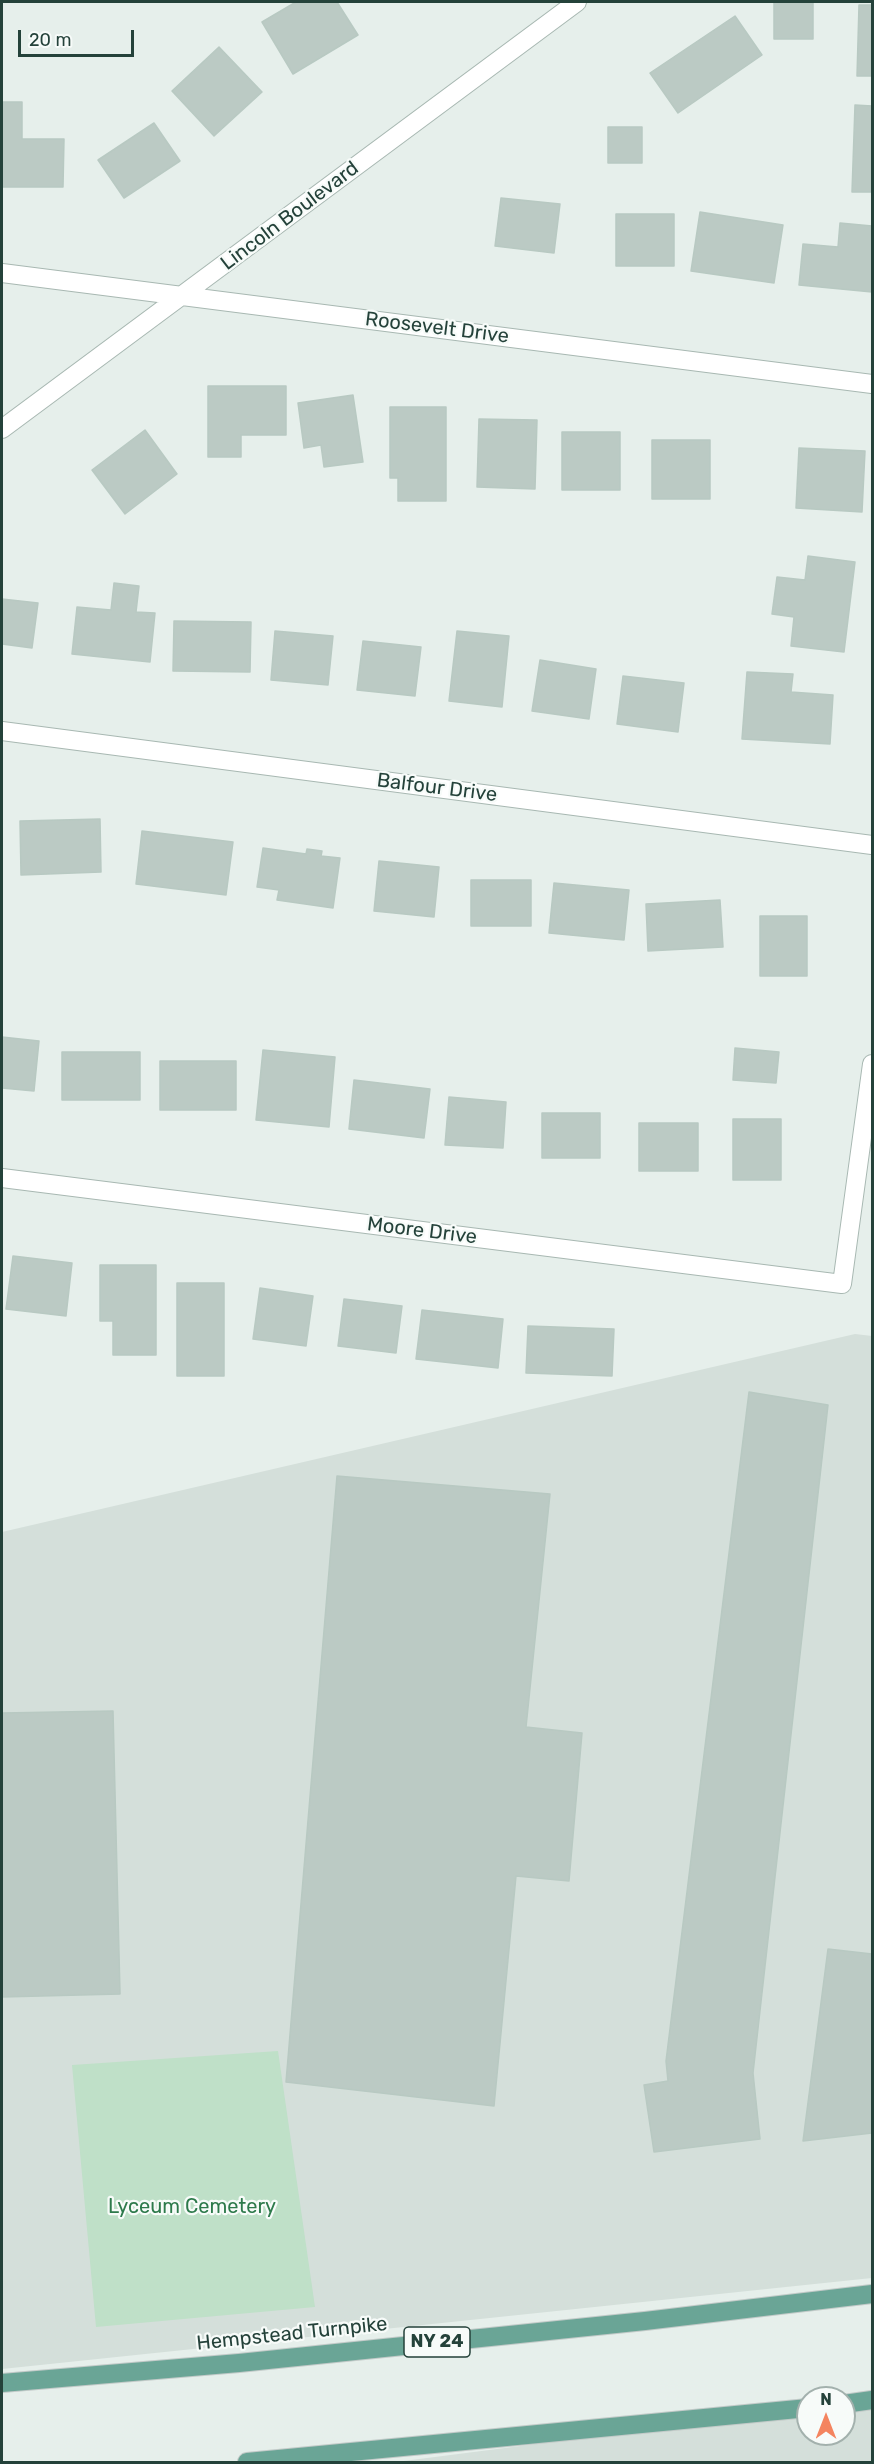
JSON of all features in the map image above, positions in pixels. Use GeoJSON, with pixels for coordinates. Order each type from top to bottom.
{"type":"FeatureCollection","features":[{"type":"Feature","properties":{"kind":"main road","name":"Hempstead Turnpike"},"geometry":{"type":"LineString","coordinates":[[2,2383],[239,2363],[645,2321],[873,2294]]}},
{"type":"Feature","properties":{"kind":"main road"},"geometry":{"type":"LineString","coordinates":[[856,2402],[873,2400]]}},
{"type":"Feature","properties":{"kind":"main road"},"geometry":{"type":"LineString","coordinates":[[247,2463],[796,2409]]}},
{"type":"Feature","properties":{"kind":"street","name":"Lincoln Boulevard"},"geometry":{"type":"LineString","coordinates":[[2,429],[577,2]]}},
{"type":"Feature","properties":{"kind":"street","name":"Roosevelt Drive"},"geometry":{"type":"LineString","coordinates":[[2,273],[873,384]]}},
{"type":"Feature","properties":{"kind":"street","name":"Balfour Drive"},"geometry":{"type":"LineString","coordinates":[[2,731],[873,845]]}},
{"type":"Feature","properties":{"kind":"street","name":"Moore Drive"},"geometry":{"type":"LineString","coordinates":[[2,1178],[842,1284],[873,1064]]}},
{"type":"Feature","properties":{"kind":"shaded area"},"geometry":{"type":"Polygon","coordinates":[[[855,1334],[872,1336],[872,2278],[2,2369],[2,1532],[855,1334]]]}},
{"type":"Feature","properties":{"kind":"shaded area"},"geometry":{"type":"Polygon","coordinates":[[[872,2400],[872,2462],[396,2462],[796,2411],[796,2446],[856,2446],[856,2402],[872,2400]]]}},
{"type":"Feature","properties":{"kind":"green space","name":"Lyceum Cemetery"},"geometry":{"type":"Polygon","coordinates":[[[278,2051],[315,2307],[96,2327],[72,2065],[278,2051]]]}},
{"type":"Feature","properties":{"kind":"building"},"geometry":{"type":"Polygon","coordinates":[[[296,2],[337,2],[358,35],[293,74],[262,22],[296,2]]]}},
{"type":"Feature","properties":{"kind":"building"},"geometry":{"type":"Polygon","coordinates":[[[774,2],[813,2],[813,39],[774,39],[774,2]]]}},
{"type":"Feature","properties":{"kind":"building"},"geometry":{"type":"Polygon","coordinates":[[[859,5],[872,5],[872,76],[857,76],[859,5]]]}},
{"type":"Feature","properties":{"kind":"building"},"geometry":{"type":"Polygon","coordinates":[[[735,16],[762,55],[678,113],[650,73],[735,16]]]}},
{"type":"Feature","properties":{"kind":"building"},"geometry":{"type":"Polygon","coordinates":[[[219,47],[262,92],[214,136],[172,91],[219,47]]]}},
{"type":"Feature","properties":{"kind":"building"},"geometry":{"type":"Polygon","coordinates":[[[2,102],[22,102],[22,139],[64,139],[63,187],[2,187],[2,102]]]}},
{"type":"Feature","properties":{"kind":"building"},"geometry":{"type":"Polygon","coordinates":[[[855,105],[872,106],[872,192],[852,192],[855,105]]]}},
{"type":"Feature","properties":{"kind":"building"},"geometry":{"type":"Polygon","coordinates":[[[154,123],[180,161],[124,198],[98,160],[154,123]]]}},
{"type":"Feature","properties":{"kind":"building"},"geometry":{"type":"Polygon","coordinates":[[[608,127],[642,127],[642,163],[608,163],[608,127]]]}},
{"type":"Feature","properties":{"kind":"building"},"geometry":{"type":"Polygon","coordinates":[[[501,198],[560,204],[554,253],[495,246],[501,198]]]}},
{"type":"Feature","properties":{"kind":"building"},"geometry":{"type":"Polygon","coordinates":[[[700,212],[783,225],[774,283],[691,271],[700,212]]]}},
{"type":"Feature","properties":{"kind":"building"},"geometry":{"type":"Polygon","coordinates":[[[616,214],[674,214],[674,266],[616,266],[616,214]]]}},
{"type":"Feature","properties":{"kind":"building"},"geometry":{"type":"Polygon","coordinates":[[[840,223],[872,226],[872,292],[799,285],[803,244],[838,247],[840,223]]]}},
{"type":"Feature","properties":{"kind":"building"},"geometry":{"type":"Polygon","coordinates":[[[208,386],[286,386],[286,435],[241,435],[241,457],[208,457],[208,386]]]}},
{"type":"Feature","properties":{"kind":"building"},"geometry":{"type":"Polygon","coordinates":[[[353,395],[363,462],[324,467],[321,445],[304,448],[298,403],[353,395]]]}},
{"type":"Feature","properties":{"kind":"building"},"geometry":{"type":"Polygon","coordinates":[[[390,407],[446,407],[446,501],[398,501],[398,478],[390,478],[390,407]]]}},
{"type":"Feature","properties":{"kind":"building"},"geometry":{"type":"Polygon","coordinates":[[[479,419],[537,420],[535,489],[477,487],[479,419]]]}},
{"type":"Feature","properties":{"kind":"building"},"geometry":{"type":"Polygon","coordinates":[[[145,430],[177,474],[125,514],[92,470],[145,430]]]}},
{"type":"Feature","properties":{"kind":"building"},"geometry":{"type":"Polygon","coordinates":[[[562,432],[620,432],[620,490],[562,490],[562,432]]]}},
{"type":"Feature","properties":{"kind":"building"},"geometry":{"type":"Polygon","coordinates":[[[652,440],[710,440],[710,499],[652,499],[652,440]]]}},
{"type":"Feature","properties":{"kind":"building"},"geometry":{"type":"Polygon","coordinates":[[[799,448],[865,451],[862,512],[796,508],[799,448]]]}},
{"type":"Feature","properties":{"kind":"building"},"geometry":{"type":"Polygon","coordinates":[[[808,556],[855,562],[844,652],[791,646],[794,617],[772,614],[777,577],[805,580],[808,556]]]}},
{"type":"Feature","properties":{"kind":"building"},"geometry":{"type":"Polygon","coordinates":[[[114,583],[139,586],[136,612],[155,613],[150,662],[72,654],[77,607],[111,610],[114,583]]]}},
{"type":"Feature","properties":{"kind":"building"},"geometry":{"type":"Polygon","coordinates":[[[2,599],[38,603],[32,648],[2,644],[2,599]]]}},
{"type":"Feature","properties":{"kind":"building"},"geometry":{"type":"Polygon","coordinates":[[[174,621],[251,622],[250,672],[173,671],[174,621]]]}},
{"type":"Feature","properties":{"kind":"building"},"geometry":{"type":"Polygon","coordinates":[[[275,631],[333,636],[328,685],[271,680],[275,631]]]}},
{"type":"Feature","properties":{"kind":"building"},"geometry":{"type":"Polygon","coordinates":[[[457,631],[509,636],[502,707],[449,701],[457,631]]]}},
{"type":"Feature","properties":{"kind":"building"},"geometry":{"type":"Polygon","coordinates":[[[363,641],[421,647],[415,696],[357,690],[363,641]]]}},
{"type":"Feature","properties":{"kind":"building"},"geometry":{"type":"Polygon","coordinates":[[[540,660],[596,669],[589,719],[532,711],[540,660]]]}},
{"type":"Feature","properties":{"kind":"building"},"geometry":{"type":"Polygon","coordinates":[[[747,672],[793,674],[791,692],[833,695],[830,744],[742,739],[747,672]]]}},
{"type":"Feature","properties":{"kind":"building"},"geometry":{"type":"Polygon","coordinates":[[[623,676],[684,683],[678,732],[617,724],[623,676]]]}},
{"type":"Feature","properties":{"kind":"building"},"geometry":{"type":"Polygon","coordinates":[[[100,819],[101,872],[21,875],[20,821],[100,819]]]}},
{"type":"Feature","properties":{"kind":"building"},"geometry":{"type":"Polygon","coordinates":[[[142,831],[233,842],[226,895],[136,884],[142,831]]]}},
{"type":"Feature","properties":{"kind":"building"},"geometry":{"type":"Polygon","coordinates":[[[263,848],[306,854],[307,849],[322,851],[321,856],[340,858],[333,908],[277,900],[279,890],[257,887],[263,848]]]}},
{"type":"Feature","properties":{"kind":"building"},"geometry":{"type":"Polygon","coordinates":[[[379,861],[439,867],[434,917],[374,911],[379,861]]]}},
{"type":"Feature","properties":{"kind":"building"},"geometry":{"type":"Polygon","coordinates":[[[471,880],[531,880],[531,926],[471,926],[471,880]]]}},
{"type":"Feature","properties":{"kind":"building"},"geometry":{"type":"Polygon","coordinates":[[[554,883],[629,890],[624,940],[549,933],[554,883]]]}},
{"type":"Feature","properties":{"kind":"building"},"geometry":{"type":"Polygon","coordinates":[[[720,900],[723,947],[648,951],[646,904],[720,900]]]}},
{"type":"Feature","properties":{"kind":"building"},"geometry":{"type":"Polygon","coordinates":[[[760,916],[807,916],[807,976],[760,976],[760,916]]]}},
{"type":"Feature","properties":{"kind":"building"},"geometry":{"type":"Polygon","coordinates":[[[2,1037],[39,1041],[34,1091],[2,1088],[2,1037]]]}},
{"type":"Feature","properties":{"kind":"building"},"geometry":{"type":"Polygon","coordinates":[[[735,1048],[779,1052],[776,1083],[733,1080],[735,1048]]]}},
{"type":"Feature","properties":{"kind":"building"},"geometry":{"type":"Polygon","coordinates":[[[263,1050],[335,1057],[329,1127],[256,1120],[263,1050]]]}},
{"type":"Feature","properties":{"kind":"building"},"geometry":{"type":"Polygon","coordinates":[[[62,1052],[140,1052],[140,1100],[62,1100],[62,1052]]]}},
{"type":"Feature","properties":{"kind":"building"},"geometry":{"type":"Polygon","coordinates":[[[160,1061],[236,1061],[236,1110],[160,1110],[160,1061]]]}},
{"type":"Feature","properties":{"kind":"building"},"geometry":{"type":"Polygon","coordinates":[[[354,1080],[430,1089],[424,1138],[349,1129],[354,1080]]]}},
{"type":"Feature","properties":{"kind":"building"},"geometry":{"type":"Polygon","coordinates":[[[449,1097],[506,1102],[503,1148],[445,1145],[449,1097]]]}},
{"type":"Feature","properties":{"kind":"building"},"geometry":{"type":"Polygon","coordinates":[[[542,1113],[600,1113],[600,1158],[542,1158],[542,1113]]]}},
{"type":"Feature","properties":{"kind":"building"},"geometry":{"type":"Polygon","coordinates":[[[733,1119],[781,1119],[781,1180],[733,1180],[733,1119]]]}},
{"type":"Feature","properties":{"kind":"building"},"geometry":{"type":"Polygon","coordinates":[[[639,1123],[698,1123],[698,1171],[639,1171],[639,1123]]]}},
{"type":"Feature","properties":{"kind":"building"},"geometry":{"type":"Polygon","coordinates":[[[13,1256],[72,1263],[66,1316],[6,1309],[13,1256]]]}},
{"type":"Feature","properties":{"kind":"building"},"geometry":{"type":"Polygon","coordinates":[[[100,1265],[156,1265],[156,1355],[113,1355],[113,1321],[100,1321],[100,1265]]]}},
{"type":"Feature","properties":{"kind":"building"},"geometry":{"type":"Polygon","coordinates":[[[177,1283],[224,1283],[224,1376],[177,1376],[177,1283]]]}},
{"type":"Feature","properties":{"kind":"building"},"geometry":{"type":"Polygon","coordinates":[[[260,1288],[313,1296],[306,1346],[253,1339],[260,1288]]]}},
{"type":"Feature","properties":{"kind":"building"},"geometry":{"type":"Polygon","coordinates":[[[344,1299],[402,1306],[396,1353],[338,1346],[344,1299]]]}},
{"type":"Feature","properties":{"kind":"building"},"geometry":{"type":"Polygon","coordinates":[[[422,1310],[503,1319],[498,1368],[416,1359],[422,1310]]]}},
{"type":"Feature","properties":{"kind":"building"},"geometry":{"type":"Polygon","coordinates":[[[528,1326],[614,1329],[612,1376],[526,1373],[528,1326]]]}},
{"type":"Feature","properties":{"kind":"building"},"geometry":{"type":"Polygon","coordinates":[[[749,1392],[828,1405],[753,2073],[760,2139],[654,2152],[644,2085],[668,2081],[666,2061],[749,1392]]]}},
{"type":"Feature","properties":{"kind":"building"},"geometry":{"type":"Polygon","coordinates":[[[337,1476],[550,1494],[526,1727],[582,1733],[569,1881],[516,1876],[494,2106],[286,2082],[337,1476]]]}},
{"type":"Feature","properties":{"kind":"building"},"geometry":{"type":"Polygon","coordinates":[[[113,1711],[120,1994],[2,1997],[2,1713],[113,1711]]]}},
{"type":"Feature","properties":{"kind":"building"},"geometry":{"type":"Polygon","coordinates":[[[828,1949],[872,1954],[872,2133],[803,2141],[828,1949]]]}}]}
